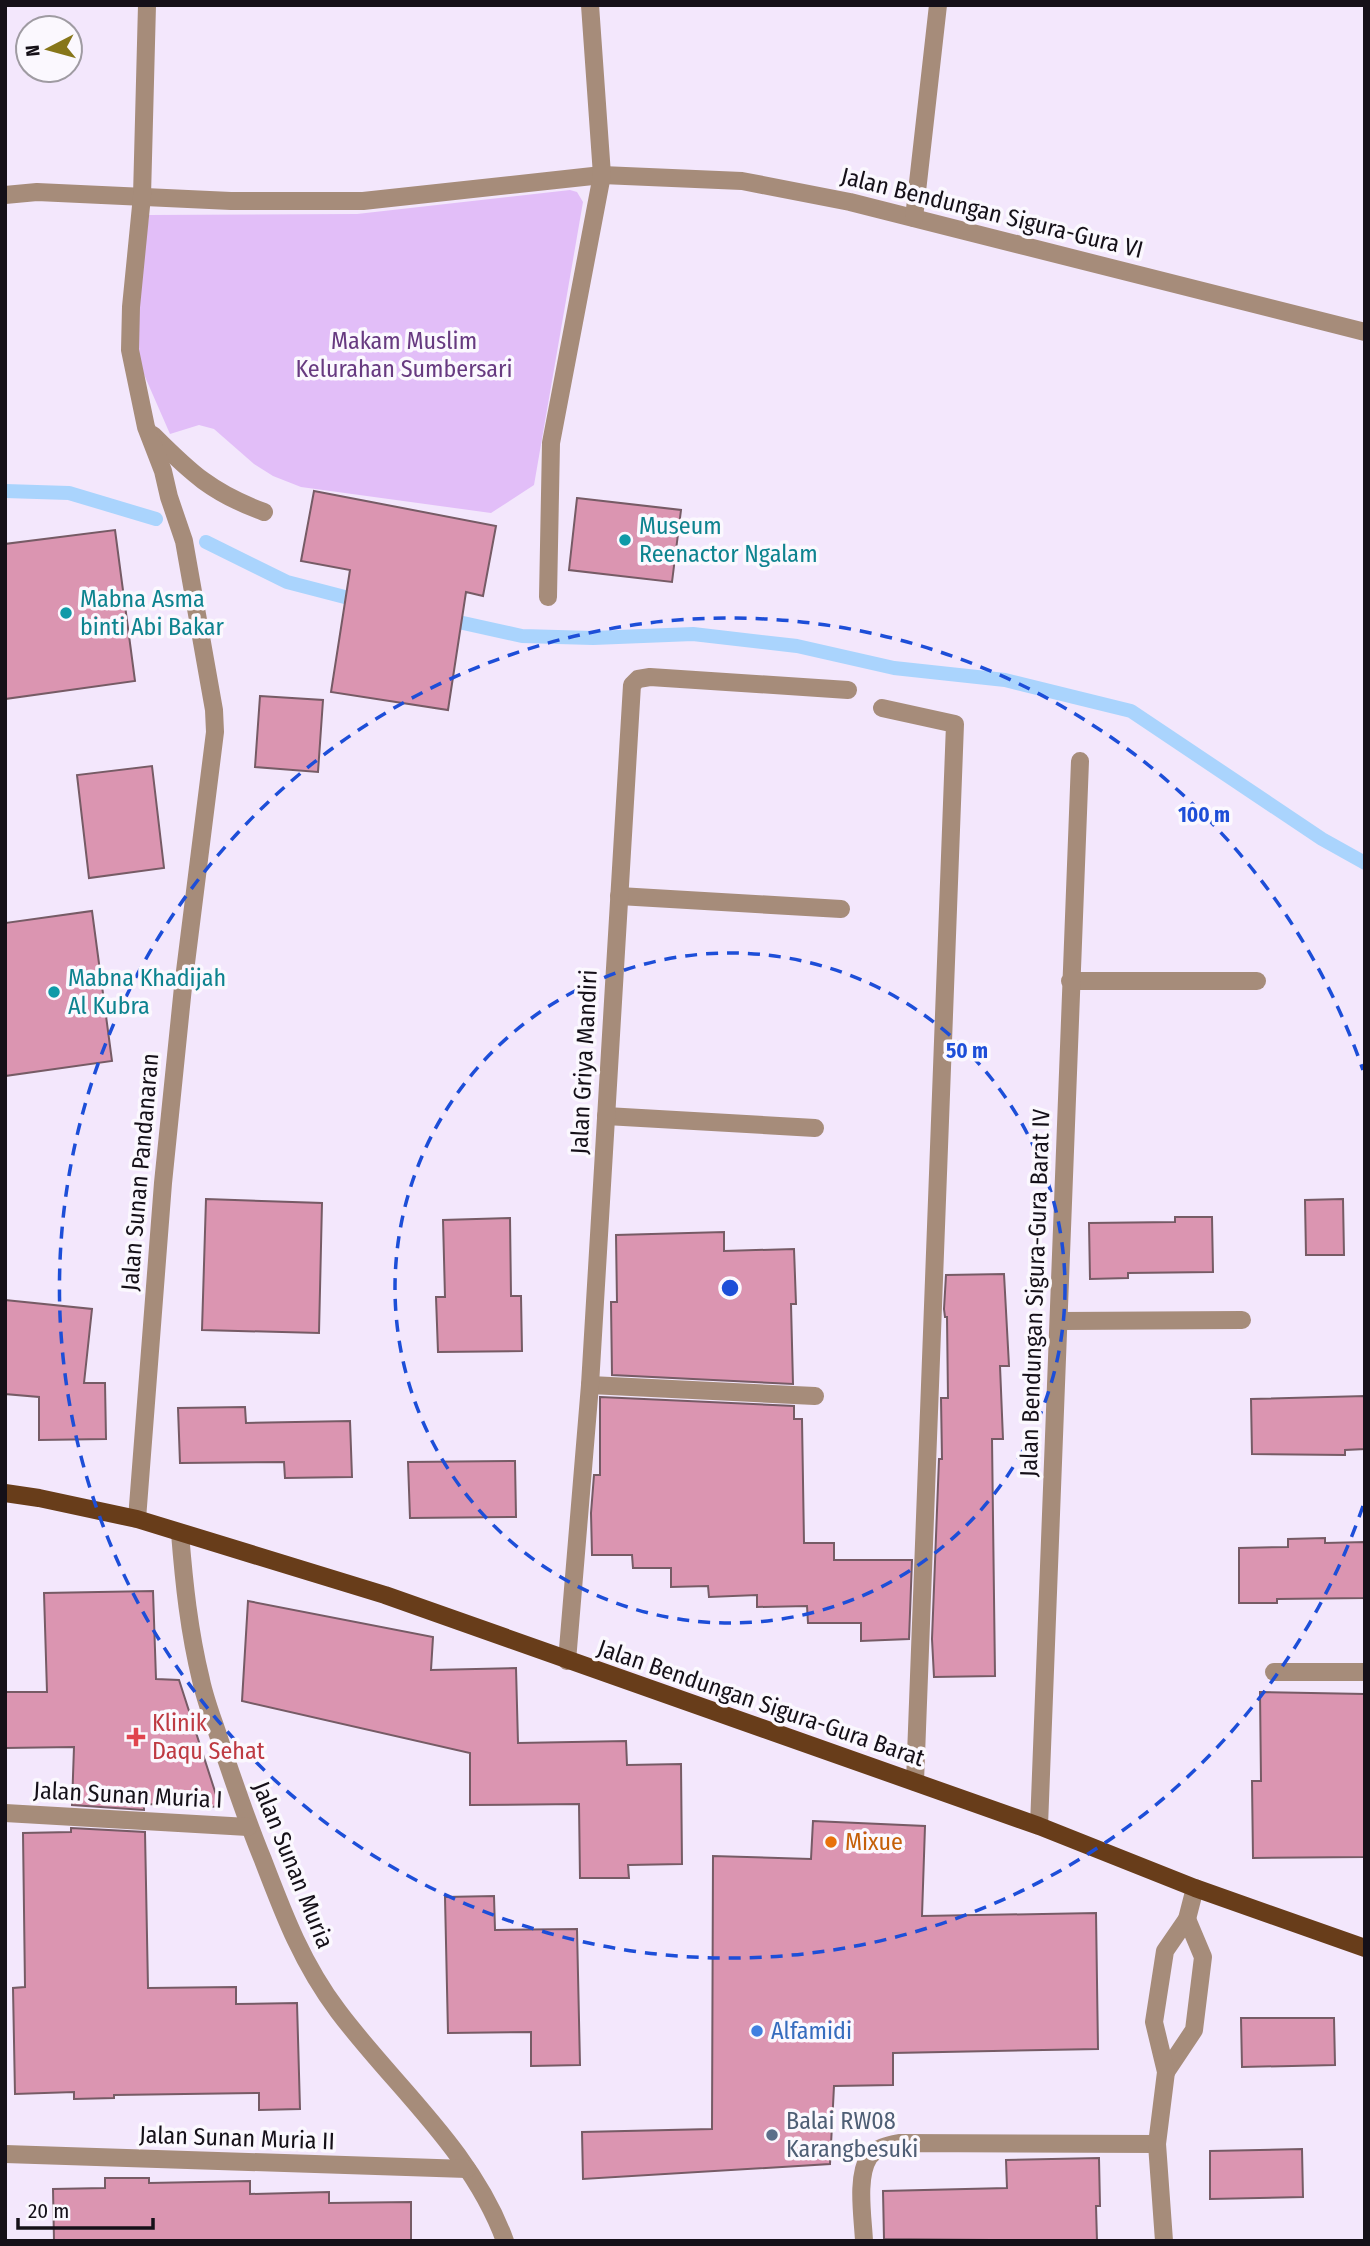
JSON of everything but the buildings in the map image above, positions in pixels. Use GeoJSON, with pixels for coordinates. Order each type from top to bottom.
{"type":"FeatureCollection","features":[{"type":"Feature","properties":{"kind":"main road","name":"Jalan Bendungan Sigura-Gura Barat"},"geometry":{"type":"LineString","coordinates":[[5,1493],[39,1497],[137,1518],[385,1595],[1039,1826],[1195,1888],[1365,1948]]}},
{"type":"Feature","properties":{"kind":"street","name":"Jalan Sunan Pandanaran"},"geometry":{"type":"LineString","coordinates":[[137,1518],[163,1183],[183,987],[215,732],[214,710],[184,541],[163,471],[146,428],[130,350],[131,307],[142,196],[148,5]]}},
{"type":"Feature","properties":{"kind":"street"},"geometry":{"type":"LineString","coordinates":[[548,597],[551,443],[602,175],[590,5]]}},
{"type":"Feature","properties":{"kind":"street"},"geometry":{"type":"LineString","coordinates":[[914,218],[938,5]]}},
{"type":"Feature","properties":{"kind":"street","name":"Jalan Bendungan Sigura-Gura VI"},"geometry":{"type":"LineString","coordinates":[[5,195],[37,192],[231,201],[363,201],[602,175],[743,181],[850,202],[1365,332]]}},
{"type":"Feature","properties":{"kind":"street"},"geometry":{"type":"LineString","coordinates":[[146,428],[190,473],[234,501],[264,512]]}},
{"type":"Feature","properties":{"kind":"street","name":"Jalan Griya Mandiri"},"geometry":{"type":"LineString","coordinates":[[567,1661],[590,1385],[632,685],[638,679],[650,677],[848,690]]}},
{"type":"Feature","properties":{"kind":"street"},"geometry":{"type":"LineString","coordinates":[[882,708],[955,724],[915,1782]]}},
{"type":"Feature","properties":{"kind":"street","name":"Jalan Bendungan Sigura-Gura Barat IV"},"geometry":{"type":"LineString","coordinates":[[1039,1826],[1080,761]]}},
{"type":"Feature","properties":{"kind":"street"},"geometry":{"type":"LineString","coordinates":[[619,896],[841,909]]}},
{"type":"Feature","properties":{"kind":"street"},"geometry":{"type":"LineString","coordinates":[[1070,981],[1257,981]]}},
{"type":"Feature","properties":{"kind":"street"},"geometry":{"type":"LineString","coordinates":[[606,1115],[815,1128]]}},
{"type":"Feature","properties":{"kind":"street"},"geometry":{"type":"LineString","coordinates":[[1060,1321],[1242,1320]]}},
{"type":"Feature","properties":{"kind":"street"},"geometry":{"type":"LineString","coordinates":[[590,1385],[815,1396]]}},
{"type":"Feature","properties":{"kind":"street","name":"Jalan Sunan Muria"},"geometry":{"type":"LineString","coordinates":[[180,1533],[187,1609],[201,1682],[248,1827],[290,1932],[309,1969],[338,2011],[396,2083],[437,2127],[467,2169],[500,2226],[505,2241]]}},
{"type":"Feature","properties":{"kind":"street"},"geometry":{"type":"LineString","coordinates":[[1274,1672],[1365,1672]]}},
{"type":"Feature","properties":{"kind":"street","name":"Jalan Sunan Muria I"},"geometry":{"type":"LineString","coordinates":[[5,1813],[248,1827]]}},
{"type":"Feature","properties":{"kind":"street"},"geometry":{"type":"LineString","coordinates":[[1164,2241],[1157,2144],[1166,2072],[1154,2022],[1165,1951],[1187,1919],[1195,1888]]}},
{"type":"Feature","properties":{"kind":"street"},"geometry":{"type":"LineString","coordinates":[[1166,2072],[1194,2030],[1203,1957],[1187,1919]]}},
{"type":"Feature","properties":{"kind":"street"},"geometry":{"type":"LineString","coordinates":[[864,2241],[863,2173],[870,2156],[882,2147],[899,2143],[1157,2144]]}},
{"type":"Feature","properties":{"kind":"street","name":"Jalan Sunan Muria II"},"geometry":{"type":"LineString","coordinates":[[5,2154],[467,2169]]}},
{"type":"Feature","properties":{"kind":"green space","name":"Makam Muslim Kelurahan Sumbersari"},"geometry":{"type":"Polygon","coordinates":[[[570,190],[577,192],[583,202],[534,485],[491,513],[301,487],[273,476],[254,464],[214,429],[199,425],[170,434],[139,363],[134,332],[149,215],[357,214],[570,190]]]}},
{"type":"Feature","properties":{"kind":"waterway"},"geometry":{"type":"LineString","coordinates":[[5,491],[69,493],[156,519]]}},
{"type":"Feature","properties":{"kind":"waterway"},"geometry":{"type":"LineString","coordinates":[[206,542],[287,582],[364,602]]}},
{"type":"Feature","properties":{"kind":"waterway"},"geometry":{"type":"LineString","coordinates":[[445,619],[522,636],[593,638],[693,634],[797,646],[894,668],[1005,680],[1131,711],[1322,839],[1365,863]]}},
{"type":"Feature","properties":{"kind":"place","name":"Museum Reenactor Ngalam"},"geometry":{"type":"Point","coordinates":[625,540]}},
{"type":"Feature","properties":{"kind":"place","name":"Mabna Asma binti Abi Bakar"},"geometry":{"type":"Point","coordinates":[66,613]}},
{"type":"Feature","properties":{"kind":"place","name":"Mabna Khadijah Al Kubra"},"geometry":{"type":"Point","coordinates":[54,992]}},
{"type":"Feature","properties":{"kind":"place","name":"Klinik Daqu Sehat"},"geometry":{"type":"Point","coordinates":[136,1737]}},
{"type":"Feature","properties":{"kind":"place","name":"Mixue"},"geometry":{"type":"Point","coordinates":[831,1842]}},
{"type":"Feature","properties":{"kind":"place","name":"Alfamidi"},"geometry":{"type":"Point","coordinates":[757,2031]}},
{"type":"Feature","properties":{"kind":"place","name":"Balai RW08 Karangbesuki"},"geometry":{"type":"Point","coordinates":[772,2135]}}]}
